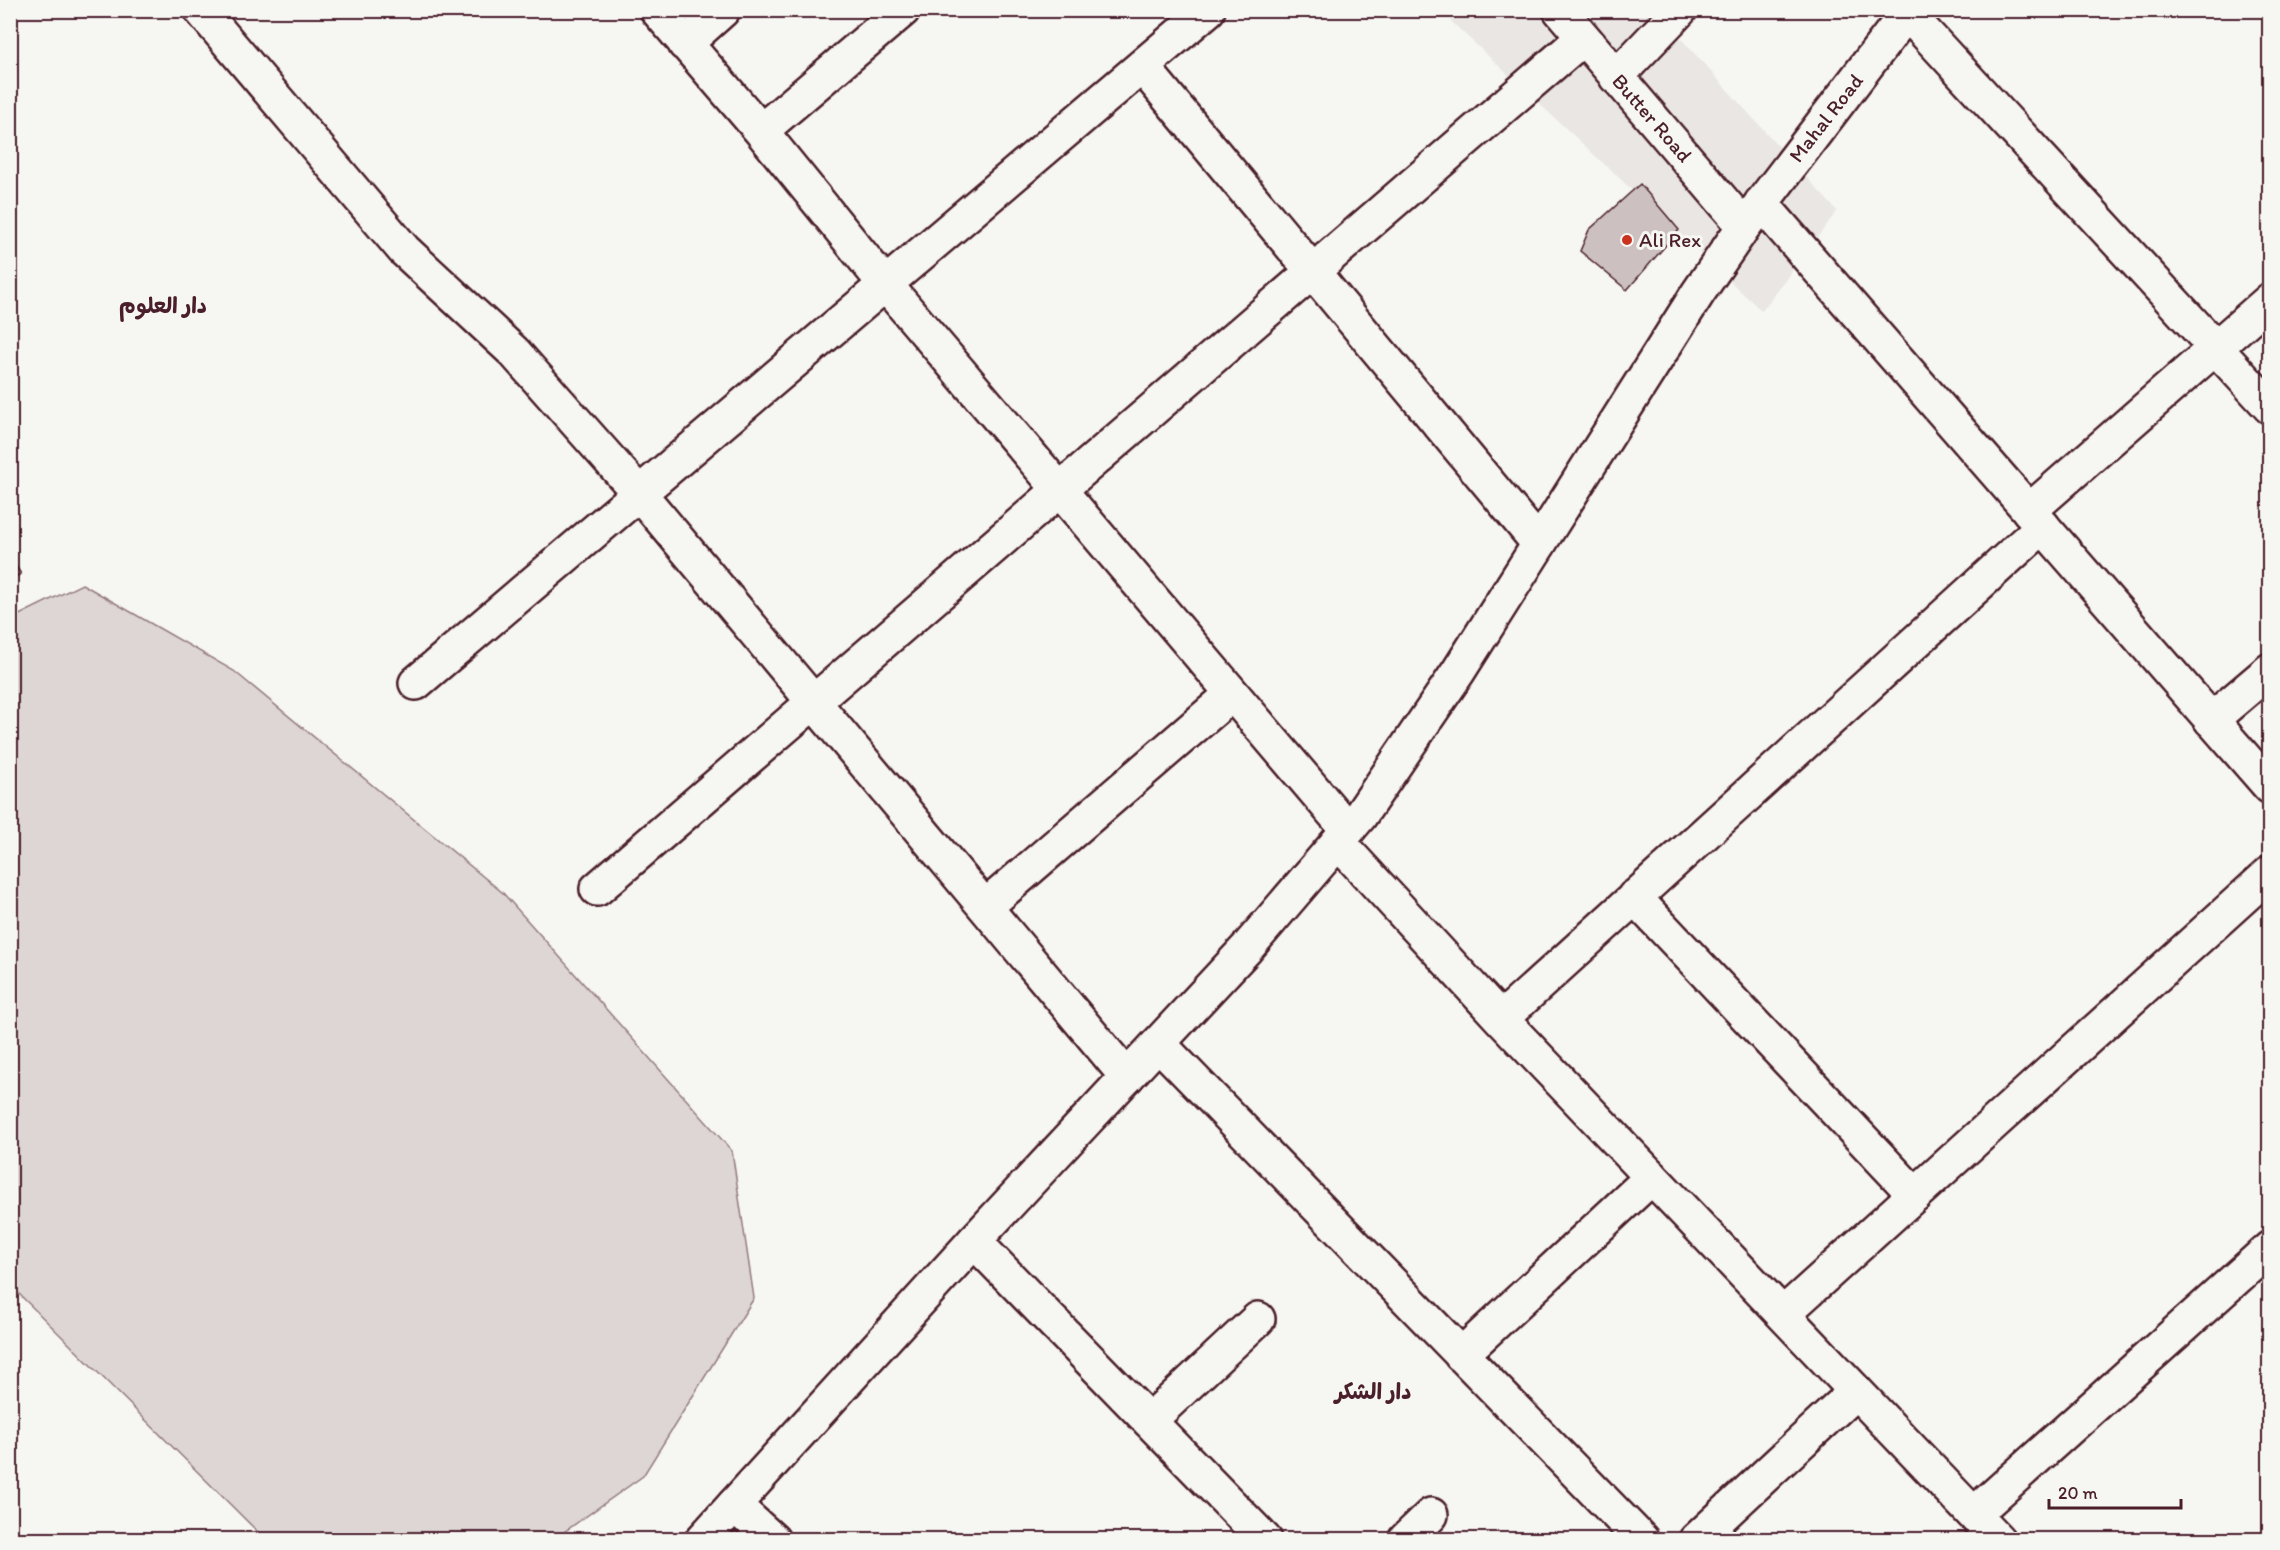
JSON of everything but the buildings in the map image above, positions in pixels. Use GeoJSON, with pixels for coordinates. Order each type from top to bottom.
{"type":"FeatureCollection","features":[{"type":"Feature","properties":{"kind":"street"},"geometry":{"type":"LineString","coordinates":[[201,10],[404,250],[514,352],[639,493],[1127,1077]]}},
{"type":"Feature","properties":{"kind":"street"},"geometry":{"type":"LineString","coordinates":[[657,10],[1232,694],[1343,836],[1501,1019],[1856,1391],[1982,1530],[2270,1248]]}},
{"type":"Feature","properties":{"kind":"street"},"geometry":{"type":"LineString","coordinates":[[685,44],[723,10]]}},
{"type":"Feature","properties":{"kind":"street"},"geometry":{"type":"LineString","coordinates":[[761,131],[903,10]]}},
{"type":"Feature","properties":{"kind":"street"},"geometry":{"type":"LineString","coordinates":[[416,682],[1208,10]]}},
{"type":"Feature","properties":{"kind":"street","name":"Butter Road"},"geometry":{"type":"LineString","coordinates":[[1560,10],[1616,76],[1752,214],[2036,518],[2270,787]]}},
{"type":"Feature","properties":{"kind":"street"},"geometry":{"type":"LineString","coordinates":[[1616,76],[1680,10]]}},
{"type":"Feature","properties":{"kind":"street"},"geometry":{"type":"LineString","coordinates":[[1908,12],[2270,407]]}},
{"type":"Feature","properties":{"kind":"street","name":"Mahal Road"},"geometry":{"type":"LineString","coordinates":[[702,1539],[974,1241],[1247,948],[1343,836],[1458,672],[1698,293],[1752,214],[1908,12]]}},
{"type":"Feature","properties":{"kind":"street"},"geometry":{"type":"LineString","coordinates":[[597,889],[1583,38]]}},
{"type":"Feature","properties":{"kind":"street"},"geometry":{"type":"LineString","coordinates":[[1142,66],[1539,544]]}},
{"type":"Feature","properties":{"kind":"street"},"geometry":{"type":"LineString","coordinates":[[1501,1019],[1634,897],[2216,347],[2270,300]]}},
{"type":"Feature","properties":{"kind":"street"},"geometry":{"type":"LineString","coordinates":[[2211,720],[2270,670]]}},
{"type":"Feature","properties":{"kind":"street"},"geometry":{"type":"LineString","coordinates":[[985,907],[1232,694]]}},
{"type":"Feature","properties":{"kind":"street"},"geometry":{"type":"LineString","coordinates":[[1783,1314],[2270,873]]}},
{"type":"Feature","properties":{"kind":"street"},"geometry":{"type":"LineString","coordinates":[[1634,897],[1915,1195]]}},
{"type":"Feature","properties":{"kind":"street"},"geometry":{"type":"LineString","coordinates":[[1159,1044],[1642,1539]]}},
{"type":"Feature","properties":{"kind":"street"},"geometry":{"type":"LineString","coordinates":[[1461,1355],[1652,1177]]}},
{"type":"Feature","properties":{"kind":"street"},"geometry":{"type":"LineString","coordinates":[[974,1241],[1265,1539]]}},
{"type":"Feature","properties":{"kind":"street"},"geometry":{"type":"LineString","coordinates":[[1149,1421],[1258,1319]]}},
{"type":"Feature","properties":{"kind":"street"},"geometry":{"type":"LineString","coordinates":[[1696,1539],[1856,1391]]}},
{"type":"Feature","properties":{"kind":"street"},"geometry":{"type":"LineString","coordinates":[[734,1505],[773,1539]]}},
{"type":"Feature","properties":{"kind":"street"},"geometry":{"type":"LineString","coordinates":[[1405,1539],[1431,1515]]}},
{"type":"Feature","properties":{"kind":"shaded area"},"geometry":{"type":"Polygon","coordinates":[[[1440,11],[1656,11],[1837,211],[1762,311],[1440,11]]]}},
{"type":"Feature","properties":{"kind":"shaded area"},"geometry":{"type":"Polygon","coordinates":[[[82,584],[234,671],[503,893],[732,1151],[754,1298],[643,1476],[554,1539],[265,1539],[11,1286],[11,619],[82,584]]]}},
{"type":"Feature","properties":{"kind":"place","name":"Ali Rex"},"geometry":{"type":"Point","coordinates":[1627,240]}},
{"type":"Feature","properties":{"kind":"district","name":"دار العلوم"},"geometry":{"type":"Point","coordinates":[163,305]}},
{"type":"Feature","properties":{"kind":"district","name":"دار الشکر"},"geometry":{"type":"Point","coordinates":[1373,1391]}}]}
